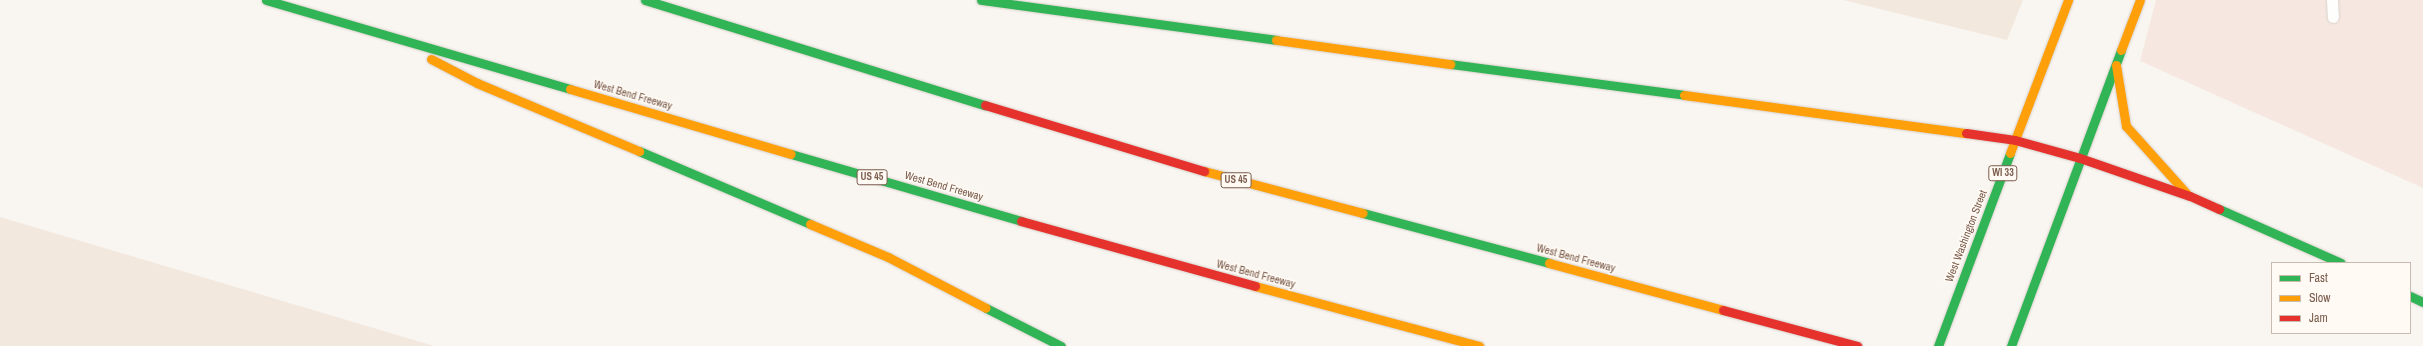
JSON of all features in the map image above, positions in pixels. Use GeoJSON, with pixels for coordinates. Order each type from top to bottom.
{"type":"FeatureCollection","features":[{"type":"Feature","properties":{"kind":"main road","name":"West Bend Freeway"},"geometry":{"type":"LineString","coordinates":[[266,0],[385,36],[1124,250],[1479,346]]}},
{"type":"Feature","properties":{"kind":"main road","name":"West Bend Freeway"},"geometry":{"type":"LineString","coordinates":[[645,0],[1164,160],[1857,346]]}},
{"type":"Feature","properties":{"kind":"main road"},"geometry":{"type":"LineString","coordinates":[[981,0],[2015,140],[2080,158],[2190,196],[2339,262]]}},
{"type":"Feature","properties":{"kind":"main road","name":"West Washington Street"},"geometry":{"type":"LineString","coordinates":[[1938,346],[2068,0]]}},
{"type":"Feature","properties":{"kind":"main road"},"geometry":{"type":"LineString","coordinates":[[2011,346],[2140,0]]}},
{"type":"Feature","properties":{"kind":"main road"},"geometry":{"type":"LineString","coordinates":[[385,36],[477,83],[888,257],[1061,346]]}},
{"type":"Feature","properties":{"kind":"main road"},"geometry":{"type":"LineString","coordinates":[[2116,65],[2126,126],[2190,196]]}},
{"type":"Feature","properties":{"kind":"main road"},"geometry":{"type":"LineString","coordinates":[[2411,296],[2423,302]]}},
{"type":"Feature","properties":{"kind":"lane"},"geometry":{"type":"LineString","coordinates":[[2332,0],[2333,17]]}},
{"type":"Feature","properties":{"kind":"shaded area"},"geometry":{"type":"Polygon","coordinates":[[[1843,0],[2023,0],[2007,40],[1843,0]]]}},
{"type":"Feature","properties":{"kind":"shaded area"},"geometry":{"type":"Polygon","coordinates":[[[2156,0],[2423,0],[2423,188],[2140,61],[2156,0]]]}},
{"type":"Feature","properties":{"kind":"shaded area"},"geometry":{"type":"Polygon","coordinates":[[[0,217],[434,346],[0,346],[0,217]]]}},
{"type":"Feature","properties":{"kind":"traffic: fast"},"geometry":{"type":"LineString","coordinates":[[266,0],[570,89]]}},
{"type":"Feature","properties":{"kind":"traffic: fast"},"geometry":{"type":"LineString","coordinates":[[645,0],[985,105]]}},
{"type":"Feature","properties":{"kind":"traffic: fast"},"geometry":{"type":"LineString","coordinates":[[981,0],[1276,40]]}},
{"type":"Feature","properties":{"kind":"traffic: fast"},"geometry":{"type":"LineString","coordinates":[[2011,346],[2121,50]]}},
{"type":"Feature","properties":{"kind":"traffic: fast"},"geometry":{"type":"LineString","coordinates":[[1450,64],[1684,95]]}},
{"type":"Feature","properties":{"kind":"traffic: fast"},"geometry":{"type":"LineString","coordinates":[[639,151],[810,224]]}},
{"type":"Feature","properties":{"kind":"traffic: fast"},"geometry":{"type":"LineString","coordinates":[[1938,346],[2010,153]]}},
{"type":"Feature","properties":{"kind":"traffic: fast"},"geometry":{"type":"LineString","coordinates":[[791,154],[1021,221]]}},
{"type":"Feature","properties":{"kind":"traffic: fast"},"geometry":{"type":"LineString","coordinates":[[2219,209],[2339,262]]}},
{"type":"Feature","properties":{"kind":"traffic: fast"},"geometry":{"type":"LineString","coordinates":[[1363,213],[1549,263]]}},
{"type":"Feature","properties":{"kind":"traffic: fast"},"geometry":{"type":"LineString","coordinates":[[2411,296],[2423,302]]}},
{"type":"Feature","properties":{"kind":"traffic: fast"},"geometry":{"type":"LineString","coordinates":[[986,308],[1061,346]]}},
{"type":"Feature","properties":{"kind":"traffic: slow"},"geometry":{"type":"LineString","coordinates":[[2010,153],[2068,0]]}},
{"type":"Feature","properties":{"kind":"traffic: slow"},"geometry":{"type":"LineString","coordinates":[[2121,50],[2140,0]]}},
{"type":"Feature","properties":{"kind":"traffic: slow"},"geometry":{"type":"LineString","coordinates":[[1276,40],[1450,64]]}},
{"type":"Feature","properties":{"kind":"traffic: slow"},"geometry":{"type":"LineString","coordinates":[[431,59],[477,83],[639,151]]}},
{"type":"Feature","properties":{"kind":"traffic: slow"},"geometry":{"type":"LineString","coordinates":[[2116,65],[2126,126],[2187,194]]}},
{"type":"Feature","properties":{"kind":"traffic: slow"},"geometry":{"type":"LineString","coordinates":[[570,89],[791,154]]}},
{"type":"Feature","properties":{"kind":"traffic: slow"},"geometry":{"type":"LineString","coordinates":[[1684,95],[1966,133]]}},
{"type":"Feature","properties":{"kind":"traffic: slow"},"geometry":{"type":"LineString","coordinates":[[1204,171],[1363,213]]}},
{"type":"Feature","properties":{"kind":"traffic: slow"},"geometry":{"type":"LineString","coordinates":[[810,224],[888,257],[986,308]]}},
{"type":"Feature","properties":{"kind":"traffic: slow"},"geometry":{"type":"LineString","coordinates":[[1549,263],[1723,310]]}},
{"type":"Feature","properties":{"kind":"traffic: slow"},"geometry":{"type":"LineString","coordinates":[[1255,286],[1479,346]]}},
{"type":"Feature","properties":{"kind":"traffic: jam"},"geometry":{"type":"LineString","coordinates":[[985,105],[1204,171]]}},
{"type":"Feature","properties":{"kind":"traffic: jam"},"geometry":{"type":"LineString","coordinates":[[1966,133],[2015,140],[2080,158],[2190,196],[2219,209]]}},
{"type":"Feature","properties":{"kind":"traffic: jam"},"geometry":{"type":"LineString","coordinates":[[1021,221],[1255,286]]}},
{"type":"Feature","properties":{"kind":"traffic: jam"},"geometry":{"type":"LineString","coordinates":[[1723,310],[1857,346]]}}]}
